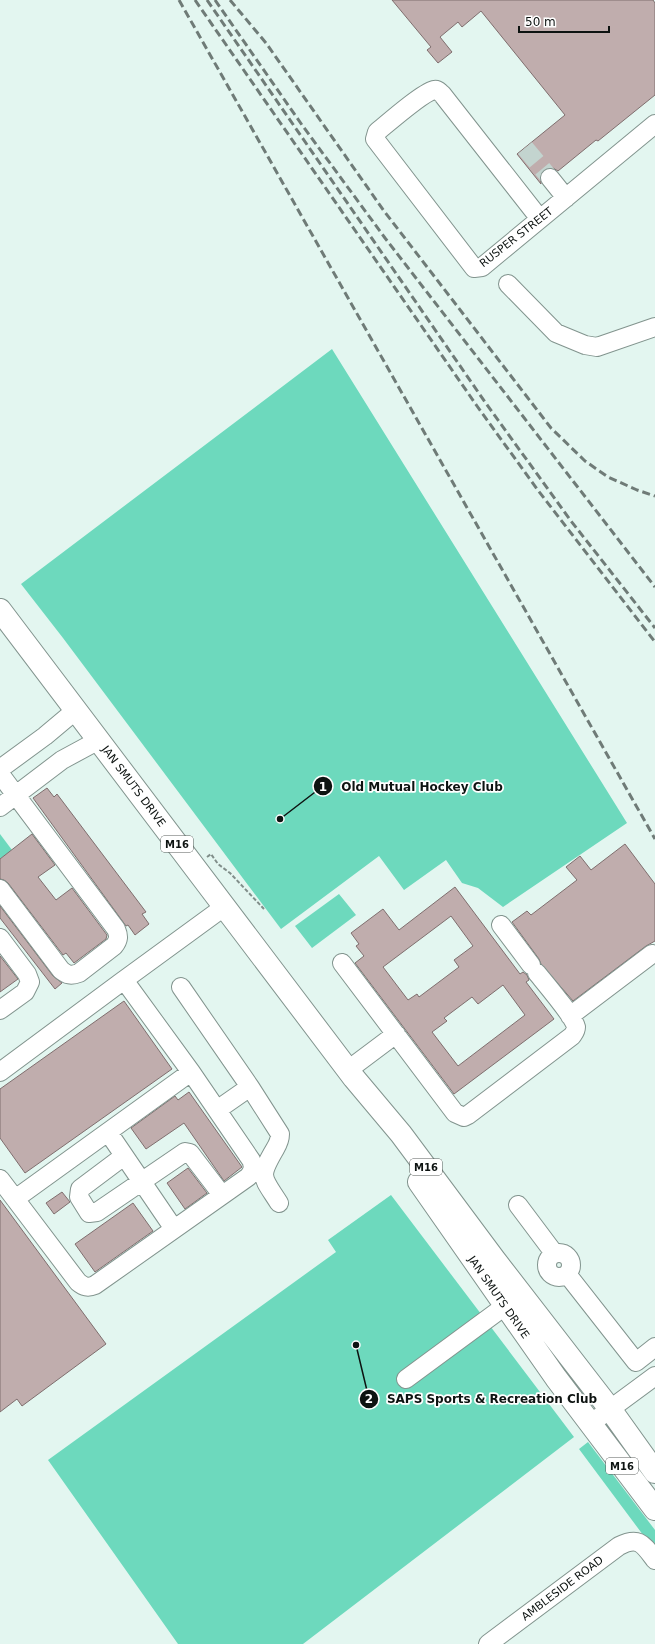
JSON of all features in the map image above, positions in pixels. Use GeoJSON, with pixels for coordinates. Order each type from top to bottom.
{"type":"FeatureCollection","features":[{"type":"Feature","properties":{"kind":"main road","name":"JAN SMUTS DRIVE"},"geometry":{"type":"LineString","coordinates":[[0,610],[351,1074],[401,1134],[494,1259],[610,1409],[655,1472]]}},
{"type":"Feature","properties":{"kind":"main road","name":"JAN SMUTS DRIVE"},"geometry":{"type":"LineString","coordinates":[[351,1074],[394,1145],[505,1306],[590,1424],[655,1509]]}},
{"type":"Feature","properties":{"kind":"street","name":"RUSPER STREET"},"geometry":{"type":"LineString","coordinates":[[540,219],[442,94],[437,90],[433,90],[417,100],[377,132],[375,139],[474,268],[482,267],[655,124]]}},
{"type":"Feature","properties":{"kind":"street"},"geometry":{"type":"LineString","coordinates":[[550,178],[566,198]]}},
{"type":"Feature","properties":{"kind":"street"},"geometry":{"type":"LineString","coordinates":[[508,284],[556,333],[585,346],[597,347],[655,326]]}},
{"type":"Feature","properties":{"kind":"street"},"geometry":{"type":"LineString","coordinates":[[0,769],[45,736],[76,710]]}},
{"type":"Feature","properties":{"kind":"street"},"geometry":{"type":"LineString","coordinates":[[0,807],[62,760],[99,740]]}},
{"type":"Feature","properties":{"kind":"street"},"geometry":{"type":"LineString","coordinates":[[0,774],[116,929],[119,934],[118,941],[114,946],[79,973],[73,975],[66,974],[61,970],[0,889]]}},
{"type":"Feature","properties":{"kind":"street"},"geometry":{"type":"LineString","coordinates":[[0,1072],[224,907]]}},
{"type":"Feature","properties":{"kind":"street"},"geometry":{"type":"LineString","coordinates":[[342,963],[455,1113],[464,1117],[572,1036],[576,1027],[570,1016],[501,925]]}},
{"type":"Feature","properties":{"kind":"street"},"geometry":{"type":"LineString","coordinates":[[0,938],[26,974],[30,982],[25,992],[0,1010]]}},
{"type":"Feature","properties":{"kind":"street"},"geometry":{"type":"LineString","coordinates":[[570,1016],[652,954]]}},
{"type":"Feature","properties":{"kind":"street"},"geometry":{"type":"LineString","coordinates":[[0,1178],[78,1282],[83,1286],[89,1287],[95,1285],[248,1177],[252,1172],[253,1166],[251,1160],[191,1072],[124,980]]}},
{"type":"Feature","properties":{"kind":"street"},"geometry":{"type":"LineString","coordinates":[[180,987],[250,1087],[280,1134],[279,1142],[265,1166],[263,1173],[266,1183],[279,1203]]}},
{"type":"Feature","properties":{"kind":"street"},"geometry":{"type":"LineString","coordinates":[[351,1074],[396,1034]]}},
{"type":"Feature","properties":{"kind":"street"},"geometry":{"type":"LineString","coordinates":[[16,1199],[191,1072]]}},
{"type":"Feature","properties":{"kind":"street"},"geometry":{"type":"LineString","coordinates":[[217,1110],[250,1087]]}},
{"type":"Feature","properties":{"kind":"street"},"geometry":{"type":"LineString","coordinates":[[108,1132],[174,1229]]}},
{"type":"Feature","properties":{"kind":"street"},"geometry":{"type":"LineString","coordinates":[[124,1156],[80,1189],[79,1197],[86,1210],[92,1214],[182,1154],[188,1152],[222,1195]]}},
{"type":"Feature","properties":{"kind":"street"},"geometry":{"type":"LineString","coordinates":[[518,1205],[554,1253],[561,1252],[567,1255],[571,1261],[571,1268],[567,1274],[636,1362],[655,1347]]}},
{"type":"Feature","properties":{"kind":"street"},"geometry":{"type":"LineString","coordinates":[[406,1379],[505,1306]]}},
{"type":"Feature","properties":{"kind":"street"},"geometry":{"type":"LineString","coordinates":[[590,1424],[655,1376]]}},
{"type":"Feature","properties":{"kind":"street","name":"AMBLESIDE ROAD"},"geometry":{"type":"LineString","coordinates":[[488,1644],[629,1540],[639,1542],[647,1549],[655,1560]]}},
{"type":"Feature","properties":{"kind":"path"},"geometry":{"type":"LineString","coordinates":[[202,861],[210,854],[218,864],[230,873],[264,909]]}},
{"type":"Feature","properties":{"kind":"green space"},"geometry":{"type":"Polygon","coordinates":[[[332,349],[627,823],[503,907],[478,888],[462,883],[446,860],[404,890],[379,856],[281,929],[21,584],[332,349]]]}},
{"type":"Feature","properties":{"kind":"green space"},"geometry":{"type":"Polygon","coordinates":[[[0,834],[12,850],[0,859],[0,834]]]}},
{"type":"Feature","properties":{"kind":"green space"},"geometry":{"type":"Polygon","coordinates":[[[339,894],[356,915],[312,948],[295,926],[339,894]]]}},
{"type":"Feature","properties":{"kind":"green space"},"geometry":{"type":"Polygon","coordinates":[[[391,1195],[574,1437],[303,1644],[178,1644],[48,1460],[336,1252],[328,1240],[391,1195]]]}},
{"type":"Feature","properties":{"kind":"green space"},"geometry":{"type":"Polygon","coordinates":[[[588,1442],[655,1530],[655,1551],[579,1449],[588,1442]]]}},
{"type":"Feature","properties":{"kind":"building"},"geometry":{"type":"Polygon","coordinates":[[[392,0],[653,0],[655,3],[655,95],[558,171],[553,168],[543,170],[540,175],[541,184],[517,154],[565,115],[481,11],[462,27],[458,22],[440,37],[452,52],[438,63],[427,50],[431,47],[392,0]]]}},
{"type":"Feature","properties":{"kind":"building"},"geometry":{"type":"Polygon","coordinates":[[[47,788],[54,797],[57,794],[146,912],[142,914],[149,924],[135,935],[128,925],[126,926],[33,798],[47,788]]]}},
{"type":"Feature","properties":{"kind":"building"},"geometry":{"type":"Polygon","coordinates":[[[32,834],[55,865],[38,877],[56,900],[72,888],[107,935],[106,939],[74,963],[66,953],[63,955],[8,883],[0,879],[0,859],[32,834]]]}},
{"type":"Feature","properties":{"kind":"building"},"geometry":{"type":"Polygon","coordinates":[[[625,844],[655,884],[655,941],[646,946],[573,1001],[541,964],[512,922],[527,911],[531,915],[577,880],[566,867],[580,856],[591,870],[625,844]]]}},
{"type":"Feature","properties":{"kind":"building"},"geometry":{"type":"Polygon","coordinates":[[[455,887],[520,974],[523,972],[527,975],[529,980],[526,982],[554,1019],[454,1094],[355,963],[364,956],[356,946],[359,944],[351,933],[383,909],[399,930],[455,887]],[[451,916],[383,967],[408,1000],[417,994],[419,997],[459,967],[454,960],[473,946],[451,916]],[[503,985],[478,1004],[472,997],[444,1018],[447,1021],[432,1032],[458,1066],[525,1015],[503,985]]]}},
{"type":"Feature","properties":{"kind":"building"},"geometry":{"type":"Polygon","coordinates":[[[0,906],[53,976],[62,983],[55,989],[0,918],[0,906]]]}},
{"type":"Feature","properties":{"kind":"building"},"geometry":{"type":"Polygon","coordinates":[[[0,956],[18,979],[0,992],[0,956]]]}},
{"type":"Feature","properties":{"kind":"building"},"geometry":{"type":"Polygon","coordinates":[[[124,1001],[172,1069],[25,1173],[0,1138],[0,1089],[124,1001]]]}},
{"type":"Feature","properties":{"kind":"building"},"geometry":{"type":"Polygon","coordinates":[[[189,1092],[242,1167],[224,1181],[184,1123],[146,1149],[131,1128],[175,1096],[178,1100],[189,1092]]]}},
{"type":"Feature","properties":{"kind":"building"},"geometry":{"type":"Polygon","coordinates":[[[188,1168],[207,1193],[185,1209],[167,1183],[188,1168]]]}},
{"type":"Feature","properties":{"kind":"building"},"geometry":{"type":"Polygon","coordinates":[[[62,1192],[70,1202],[54,1214],[46,1203],[62,1192]]]}},
{"type":"Feature","properties":{"kind":"building"},"geometry":{"type":"Polygon","coordinates":[[[0,1200],[106,1344],[22,1406],[17,1399],[0,1412],[0,1200]]]}},
{"type":"Feature","properties":{"kind":"building"},"geometry":{"type":"Polygon","coordinates":[[[133,1203],[153,1231],[95,1272],[75,1244],[133,1203]]]}},
{"type":"Feature","properties":{"kind":"tunnel"},"geometry":{"type":"LineString","coordinates":[[525,148],[550,178]]}},
{"type":"Feature","properties":{"kind":"railway"},"geometry":{"type":"LineString","coordinates":[[179,0],[655,839]]}},
{"type":"Feature","properties":{"kind":"railway"},"geometry":{"type":"LineString","coordinates":[[195,0],[477,406],[537,489],[655,642]]}},
{"type":"Feature","properties":{"kind":"railway"},"geometry":{"type":"LineString","coordinates":[[207,0],[485,402],[571,521],[655,628]]}},
{"type":"Feature","properties":{"kind":"railway"},"geometry":{"type":"LineString","coordinates":[[215,0],[302,125],[385,238],[655,587]]}},
{"type":"Feature","properties":{"kind":"railway"},"geometry":{"type":"LineString","coordinates":[[230,0],[266,43],[384,211],[551,428],[585,461],[608,477],[655,496]]}},
{"type":"Feature","properties":{"kind":"place","name":"Old Mutual Hockey Club"},"geometry":{"type":"Point","coordinates":[280,819]}},
{"type":"Feature","properties":{"kind":"place","name":"SAPS Sports & Recreation Club"},"geometry":{"type":"Point","coordinates":[356,1345]}}]}
